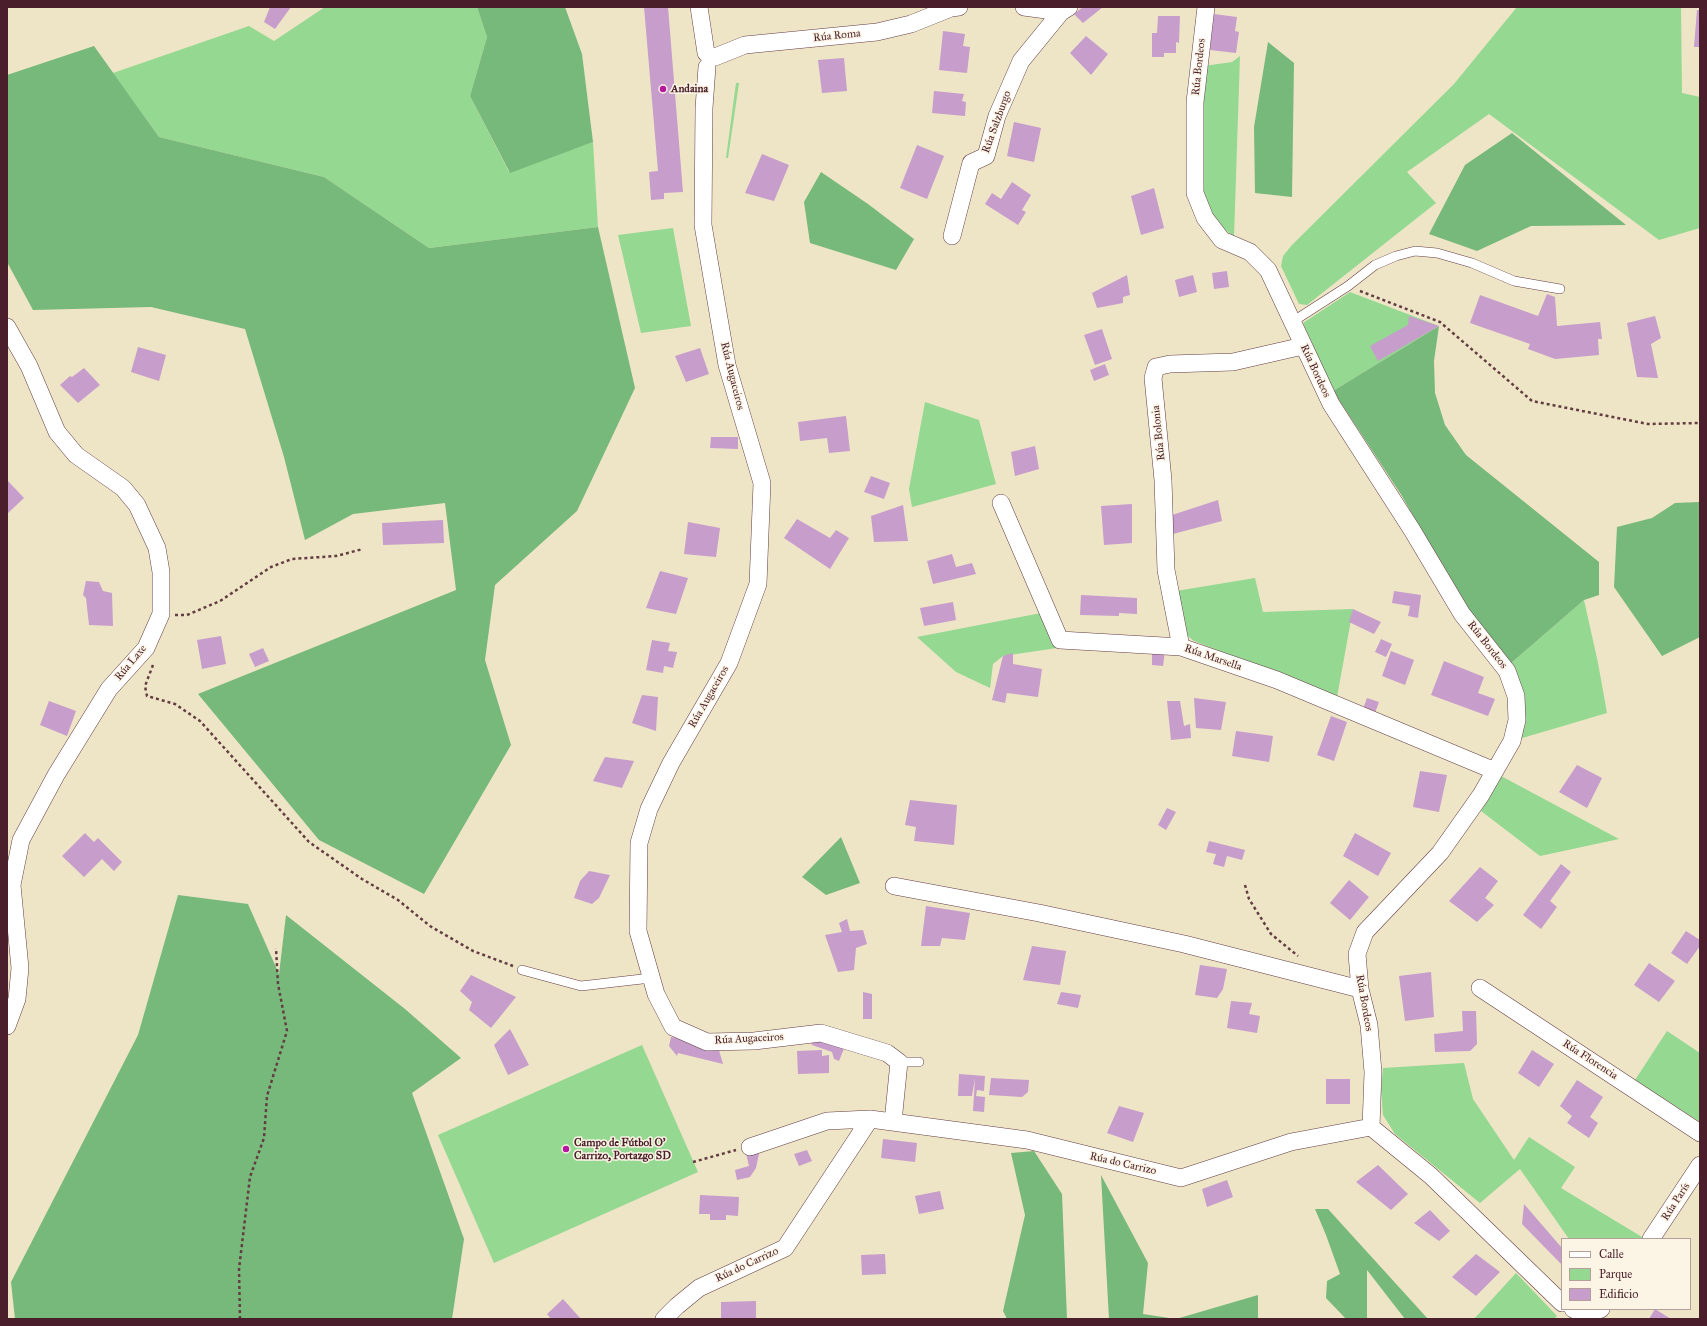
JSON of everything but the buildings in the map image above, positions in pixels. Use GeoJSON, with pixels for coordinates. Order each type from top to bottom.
{"type":"FeatureCollection","features":[{"type":"Feature","properties":{"kind":"street"},"geometry":{"type":"LineString","coordinates":[[698,7],[709,59]]}},
{"type":"Feature","properties":{"kind":"street","name":"Rúa Roma"},"geometry":{"type":"LineString","coordinates":[[709,59],[745,45],[877,32],[911,24],[951,8],[958,7]]}},
{"type":"Feature","properties":{"kind":"street"},"geometry":{"type":"LineString","coordinates":[[1024,7],[1065,10]]}},
{"type":"Feature","properties":{"kind":"street","name":"Rúa Bordeos"},"geometry":{"type":"LineString","coordinates":[[1206,7],[1195,102],[1195,193],[1205,218],[1222,240],[1250,252],[1268,270],[1331,404],[1408,524],[1462,614],[1508,671],[1516,696],[1517,720],[1512,741],[1481,795],[1440,853],[1365,932],[1357,954],[1360,989],[1370,1033],[1373,1072],[1371,1126]]}},
{"type":"Feature","properties":{"kind":"street","name":"Rúa Salzburgo"},"geometry":{"type":"LineString","coordinates":[[952,236],[971,163],[986,156],[997,116],[1021,61],[1065,10]]}},
{"type":"Feature","properties":{"kind":"street","name":"Rúa Augaceiros"},"geometry":{"type":"LineString","coordinates":[[709,59],[704,108],[703,225],[727,365],[762,483],[758,584],[729,663],[671,763],[649,809],[639,843],[638,931],[656,994],[673,1027],[707,1042],[754,1041],[821,1033],[887,1053],[899,1062]]}},
{"type":"Feature","properties":{"kind":"street","name":"Rúa Laxe"},"geometry":{"type":"LineString","coordinates":[[7,327],[29,366],[57,432],[76,455],[123,488],[137,505],[157,548],[161,572],[161,614],[146,648],[109,689],[56,775],[21,840],[12,885],[20,968],[17,998],[7,1026]]}},
{"type":"Feature","properties":{"kind":"street","name":"Rúa Bolonia"},"geometry":{"type":"LineString","coordinates":[[1181,647],[1166,570],[1163,480],[1153,378],[1156,367],[1170,364],[1232,362],[1303,346]]}},
{"type":"Feature","properties":{"kind":"street","name":"Rúa Marsella"},"geometry":{"type":"LineString","coordinates":[[1001,503],[1060,640],[1181,647],[1277,680],[1495,771]]}},
{"type":"Feature","properties":{"kind":"street"},"geometry":{"type":"LineString","coordinates":[[894,886],[1039,913],[1184,944],[1360,989]]}},
{"type":"Feature","properties":{"kind":"street","name":"Rúa Florencia"},"geometry":{"type":"LineString","coordinates":[[1480,988],[1700,1133]]}},
{"type":"Feature","properties":{"kind":"street"},"geometry":{"type":"LineString","coordinates":[[893,1122],[899,1062]]}},
{"type":"Feature","properties":{"kind":"street","name":"Rúa do Carrizo"},"geometry":{"type":"LineString","coordinates":[[750,1147],[828,1121],[870,1119],[1027,1140],[1180,1178],[1291,1142],[1371,1126]]}},
{"type":"Feature","properties":{"kind":"street","name":"Rúa do Carrizo"},"geometry":{"type":"LineString","coordinates":[[664,1319],[699,1288],[785,1248],[870,1119]]}},
{"type":"Feature","properties":{"kind":"street"},"geometry":{"type":"LineString","coordinates":[[1371,1126],[1431,1176],[1561,1302]]}},
{"type":"Feature","properties":{"kind":"street","name":"Rúa París"},"geometry":{"type":"LineString","coordinates":[[1652,1238],[1700,1165]]}},
{"type":"Feature","properties":{"kind":"street"},"geometry":{"type":"LineString","coordinates":[[1570,1310],[1580,1319]]}},
{"type":"Feature","properties":{"kind":"street"},"geometry":{"type":"LineString","coordinates":[[1575,1310],[1585,1315],[1598,1310]]}},
{"type":"Feature","properties":{"kind":"street"},"geometry":{"type":"LineString","coordinates":[[1601,1319],[1606,1310]]}},
{"type":"Feature","properties":{"kind":"lane"},"geometry":{"type":"LineString","coordinates":[[1292,322],[1348,286],[1375,265],[1396,256],[1415,251],[1437,252],[1472,263],[1514,281],[1560,289]]}},
{"type":"Feature","properties":{"kind":"lane"},"geometry":{"type":"LineString","coordinates":[[522,970],[581,986],[651,978]]}},
{"type":"Feature","properties":{"kind":"lane"},"geometry":{"type":"LineString","coordinates":[[899,1062],[920,1062]]}},
{"type":"Feature","properties":{"kind":"path"},"geometry":{"type":"LineString","coordinates":[[1348,286],[1440,322],[1532,401],[1648,424],[1700,423]]}},
{"type":"Feature","properties":{"kind":"path"},"geometry":{"type":"LineString","coordinates":[[161,614],[187,615],[220,601],[271,567],[292,559],[336,556],[363,549]]}},
{"type":"Feature","properties":{"kind":"path"},"geometry":{"type":"LineString","coordinates":[[146,648],[155,660],[145,686],[146,696],[175,704],[200,721],[309,842],[362,879],[398,900],[430,926],[473,951],[522,970]]}},
{"type":"Feature","properties":{"kind":"path"},"geometry":{"type":"LineString","coordinates":[[1245,885],[1249,899],[1271,934],[1300,958]]}},
{"type":"Feature","properties":{"kind":"path"},"geometry":{"type":"LineString","coordinates":[[240,1319],[239,1269],[250,1177],[264,1138],[267,1096],[287,1031],[278,984],[276,948]]}},
{"type":"Feature","properties":{"kind":"path"},"geometry":{"type":"LineString","coordinates":[[693,1162],[750,1147]]}},
{"type":"Feature","properties":{"kind":"green space"},"geometry":{"type":"Polygon","coordinates":[[[325,7],[477,7],[487,37],[470,96],[509,172],[593,142],[598,227],[429,248],[324,177],[159,137],[113,73],[249,26],[274,41],[325,7]]]}},
{"type":"Feature","properties":{"kind":"green space"},"geometry":{"type":"Polygon","coordinates":[[[477,7],[565,7],[582,54],[593,142],[510,173],[470,96],[487,37],[477,7]]]}},
{"type":"Feature","properties":{"kind":"green space"},"geometry":{"type":"Polygon","coordinates":[[[1517,7],[1681,7],[1682,93],[1700,97],[1700,228],[1659,240],[1489,114],[1407,172],[1436,203],[1307,305],[1299,304],[1281,266],[1283,256],[1292,245],[1454,84],[1517,7]]]}},
{"type":"Feature","properties":{"kind":"green space"},"geometry":{"type":"Polygon","coordinates":[[[1268,42],[1294,63],[1292,197],[1255,193],[1254,127],[1268,42]]]}},
{"type":"Feature","properties":{"kind":"green space"},"geometry":{"type":"Polygon","coordinates":[[[94,46],[159,137],[324,177],[429,248],[598,227],[635,388],[577,511],[495,585],[485,660],[511,745],[424,894],[319,840],[198,694],[456,590],[445,503],[353,514],[305,540],[284,457],[245,329],[151,307],[33,310],[7,262],[7,75],[94,46]]]}},
{"type":"Feature","properties":{"kind":"green space"},"geometry":{"type":"Polygon","coordinates":[[[1240,56],[1234,237],[1221,226],[1211,212],[1202,193],[1204,66],[1232,62],[1240,56]]]}},
{"type":"Feature","properties":{"kind":"green space"},"geometry":{"type":"Polygon","coordinates":[[[736,83],[739,83],[728,158],[726,158],[736,83]]]}},
{"type":"Feature","properties":{"kind":"green space"},"geometry":{"type":"Polygon","coordinates":[[[1512,133],[1626,225],[1531,226],[1477,251],[1429,234],[1465,165],[1512,133]]]}},
{"type":"Feature","properties":{"kind":"green space"},"geometry":{"type":"Polygon","coordinates":[[[821,172],[868,204],[914,239],[896,270],[810,243],[804,202],[821,172]]]}},
{"type":"Feature","properties":{"kind":"green space"},"geometry":{"type":"Polygon","coordinates":[[[673,228],[691,326],[641,333],[618,235],[673,228]]]}},
{"type":"Feature","properties":{"kind":"green space"},"geometry":{"type":"Polygon","coordinates":[[[1350,292],[1439,326],[1333,391],[1303,323],[1350,292]]]}},
{"type":"Feature","properties":{"kind":"green space"},"geometry":{"type":"Polygon","coordinates":[[[1439,326],[1434,361],[1435,393],[1445,425],[1466,455],[1599,562],[1599,595],[1584,600],[1510,664],[1457,594],[1402,496],[1333,391],[1439,326]]]}},
{"type":"Feature","properties":{"kind":"green space"},"geometry":{"type":"Polygon","coordinates":[[[925,402],[979,420],[996,484],[912,507],[909,489],[925,402]]]}},
{"type":"Feature","properties":{"kind":"green space"},"geometry":{"type":"Polygon","coordinates":[[[1700,502],[1700,637],[1662,656],[1614,587],[1617,527],[1652,518],[1675,503],[1700,502]]]}},
{"type":"Feature","properties":{"kind":"green space"},"geometry":{"type":"Polygon","coordinates":[[[1255,578],[1263,612],[1353,609],[1337,697],[1194,641],[1184,633],[1176,591],[1255,578]]]}},
{"type":"Feature","properties":{"kind":"green space"},"geometry":{"type":"Polygon","coordinates":[[[1584,600],[1607,713],[1519,739],[1510,664],[1584,600]]]}},
{"type":"Feature","properties":{"kind":"green space"},"geometry":{"type":"Polygon","coordinates":[[[1041,613],[1057,648],[1003,656],[993,664],[990,688],[956,672],[917,637],[1041,613]]]}},
{"type":"Feature","properties":{"kind":"green space"},"geometry":{"type":"Polygon","coordinates":[[[1501,776],[1619,839],[1540,856],[1481,811],[1501,776]]]}},
{"type":"Feature","properties":{"kind":"green space"},"geometry":{"type":"Polygon","coordinates":[[[841,837],[860,883],[826,895],[802,877],[841,837]]]}},
{"type":"Feature","properties":{"kind":"green space"},"geometry":{"type":"Polygon","coordinates":[[[178,895],[248,904],[279,974],[286,915],[405,1009],[461,1058],[412,1093],[464,1239],[452,1319],[15,1319],[11,1282],[138,1035],[178,895]]]}},
{"type":"Feature","properties":{"kind":"green space"},"geometry":{"type":"Polygon","coordinates":[[[1667,1031],[1700,1053],[1700,1122],[1635,1080],[1667,1031]]]}},
{"type":"Feature","properties":{"kind":"green space","name":"Campo de Fútbol O' Carrizo, Portazgo SD"},"geometry":{"type":"Polygon","coordinates":[[[642,1045],[698,1172],[494,1263],[438,1135],[642,1045]]]}},
{"type":"Feature","properties":{"kind":"green space"},"geometry":{"type":"Polygon","coordinates":[[[1464,1063],[1473,1099],[1514,1160],[1529,1137],[1575,1167],[1561,1188],[1642,1238],[1568,1238],[1520,1169],[1480,1203],[1395,1134],[1383,1115],[1381,1090],[1383,1068],[1464,1063]]]}},
{"type":"Feature","properties":{"kind":"green space"},"geometry":{"type":"Polygon","coordinates":[[[1034,1151],[1062,1194],[1067,1319],[1007,1319],[1003,1311],[1025,1215],[1011,1153],[1034,1151]]]}},
{"type":"Feature","properties":{"kind":"green space"},"geometry":{"type":"Polygon","coordinates":[[[1101,1175],[1148,1263],[1143,1314],[1176,1319],[1109,1319],[1101,1175]]]}},
{"type":"Feature","properties":{"kind":"green space"},"geometry":{"type":"Polygon","coordinates":[[[1315,1209],[1328,1209],[1428,1319],[1405,1319],[1367,1270],[1367,1319],[1346,1319],[1326,1298],[1327,1281],[1340,1274],[1315,1209]]]}},
{"type":"Feature","properties":{"kind":"green space"},"geometry":{"type":"Polygon","coordinates":[[[1516,1273],[1557,1316],[1554,1319],[1474,1319],[1516,1273]]]}},
{"type":"Feature","properties":{"kind":"green space"},"geometry":{"type":"Polygon","coordinates":[[[1258,1295],[1258,1319],[1176,1319],[1258,1295]]]}},
{"type":"Feature","properties":{"kind":"place","name":"Andaina"},"geometry":{"type":"Point","coordinates":[663,89]}},
{"type":"Feature","properties":{"kind":"place","name":"Campo de Fútbol O' Carrizo, Portazgo SD"},"geometry":{"type":"Point","coordinates":[566,1149]}}]}
